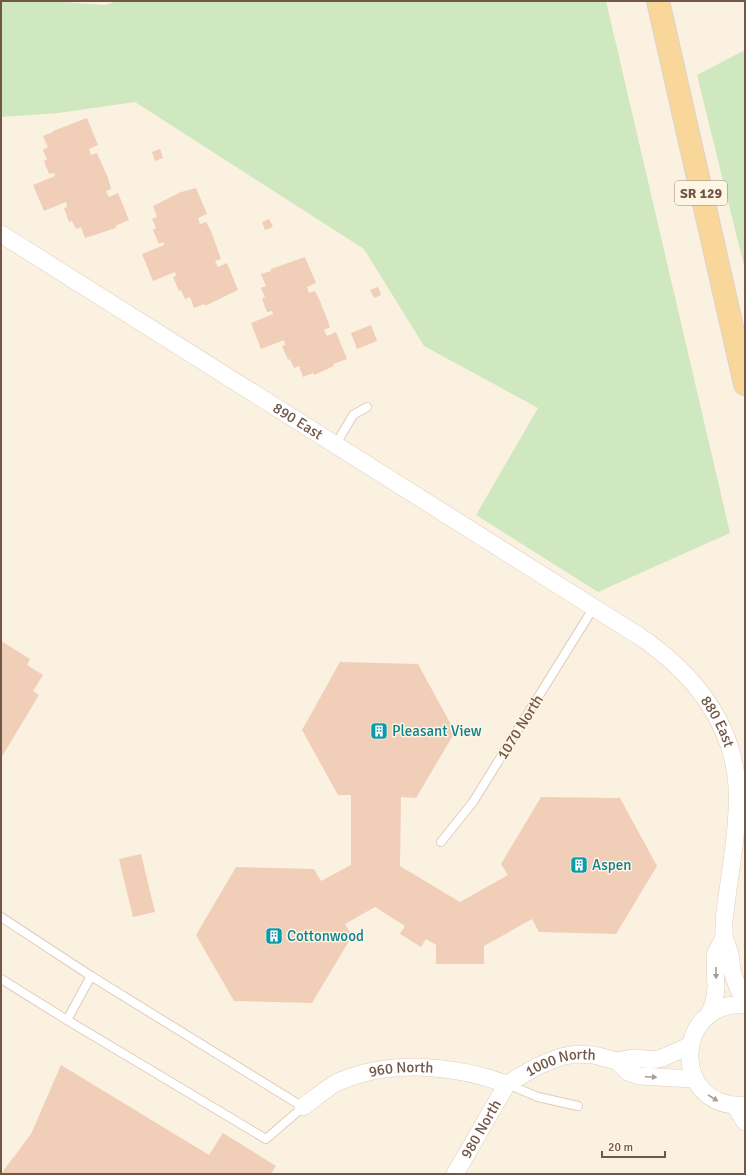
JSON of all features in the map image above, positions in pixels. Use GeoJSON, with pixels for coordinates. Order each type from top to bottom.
{"type":"FeatureCollection","features":[{"type":"Feature","properties":{"kind":"main road","name":"SR 129"},"geometry":{"type":"LineString","coordinates":[[658,1],[745,384]]}},
{"type":"Feature","properties":{"kind":"street","name":"890 East"},"geometry":{"type":"LineString","coordinates":[[1,234],[335,446],[594,607]]}},
{"type":"Feature","properties":{"kind":"street","name":"880 East"},"geometry":{"type":"LineString","coordinates":[[594,607],[655,647],[685,672],[710,705],[725,736],[733,763],[736,786],[736,808],[724,937],[715,955],[715,996],[714,1003],[708,1016]]}},
{"type":"Feature","properties":{"kind":"street","name":"880 East"},"geometry":{"type":"LineString","coordinates":[[724,937],[730,954],[733,976],[745,999]]}},
{"type":"Feature","properties":{"kind":"street"},"geometry":{"type":"LineString","coordinates":[[745,1005],[721,1008],[708,1016],[696,1029],[690,1046],[689,1063],[694,1079],[705,1092],[714,1099],[740,1106],[745,1122]]}},
{"type":"Feature","properties":{"kind":"street","name":"1000 North"},"geometry":{"type":"LineString","coordinates":[[507,1084],[543,1063],[568,1055],[585,1054],[618,1061],[635,1058],[654,1060],[690,1046]]}},
{"type":"Feature","properties":{"kind":"street","name":"1000 North"},"geometry":{"type":"LineString","coordinates":[[618,1061],[628,1072],[639,1076],[694,1079]]}},
{"type":"Feature","properties":{"kind":"street","name":"960 North"},"geometry":{"type":"LineString","coordinates":[[302,1107],[338,1083],[371,1072],[396,1068],[423,1067],[454,1069],[507,1084]]}},
{"type":"Feature","properties":{"kind":"street","name":"980 North"},"geometry":{"type":"LineString","coordinates":[[455,1174],[507,1084]]}},
{"type":"Feature","properties":{"kind":"lane"},"geometry":{"type":"LineString","coordinates":[[335,446],[353,415],[367,407]]}},
{"type":"Feature","properties":{"kind":"lane","name":"1070 North"},"geometry":{"type":"LineString","coordinates":[[440,842],[473,802],[594,607]]}},
{"type":"Feature","properties":{"kind":"lane"},"geometry":{"type":"LineString","coordinates":[[1,917],[91,976],[302,1107],[266,1139],[66,1020],[1,979]]}},
{"type":"Feature","properties":{"kind":"lane"},"geometry":{"type":"LineString","coordinates":[[66,1020],[91,976]]}},
{"type":"Feature","properties":{"kind":"lane"},"geometry":{"type":"LineString","coordinates":[[507,1084],[538,1097],[578,1106]]}},
{"type":"Feature","properties":{"kind":"green space"},"geometry":{"type":"Polygon","coordinates":[[[1,1],[51,1],[104,5],[118,1],[606,1],[730,533],[598,592],[476,515],[538,408],[424,346],[364,249],[135,102],[58,113],[1,117],[1,1]]]}},
{"type":"Feature","properties":{"kind":"green space"},"geometry":{"type":"Polygon","coordinates":[[[745,50],[745,270],[697,75],[745,50]]]}},
{"type":"Feature","properties":{"kind":"building"},"geometry":{"type":"Polygon","coordinates":[[[87,118],[98,145],[89,149],[91,155],[97,153],[111,189],[106,191],[109,197],[118,193],[129,220],[115,226],[116,228],[85,238],[81,227],[76,229],[72,221],[69,222],[64,208],[67,207],[66,202],[44,211],[33,185],[55,176],[54,173],[49,174],[44,161],[47,159],[43,150],[48,147],[43,136],[87,118]]]}},
{"type":"Feature","properties":{"kind":"building"},"geometry":{"type":"Polygon","coordinates":[[[160,149],[163,158],[155,161],[152,152],[160,149]]]}},
{"type":"Feature","properties":{"kind":"building"},"geometry":{"type":"Polygon","coordinates":[[[196,188],[207,214],[198,218],[200,224],[206,222],[211,231],[221,259],[215,261],[218,267],[227,263],[238,290],[205,306],[204,304],[194,308],[190,297],[185,299],[181,290],[179,291],[173,277],[176,276],[175,272],[153,281],[142,254],[164,245],[163,242],[159,244],[153,230],[156,228],[152,219],[157,217],[153,206],[181,192],[196,188]]]}},
{"type":"Feature","properties":{"kind":"building"},"geometry":{"type":"Polygon","coordinates":[[[269,219],[273,227],[265,230],[262,222],[269,219]]]}},
{"type":"Feature","properties":{"kind":"building"},"geometry":{"type":"Polygon","coordinates":[[[305,257],[316,283],[307,287],[309,293],[315,291],[330,327],[324,330],[327,336],[336,332],[347,359],[333,364],[334,366],[314,375],[313,373],[303,377],[299,366],[294,368],[290,359],[288,360],[282,346],[285,345],[284,340],[261,349],[251,323],[273,314],[272,311],[267,312],[262,299],[265,297],[261,288],[266,286],[261,274],[305,257]]]}},
{"type":"Feature","properties":{"kind":"building"},"geometry":{"type":"Polygon","coordinates":[[[378,287],[381,295],[374,298],[370,290],[378,287]]]}},
{"type":"Feature","properties":{"kind":"building"},"geometry":{"type":"Polygon","coordinates":[[[371,325],[377,341],[357,349],[351,333],[371,325]]]}},
{"type":"Feature","properties":{"kind":"building"},"geometry":{"type":"Polygon","coordinates":[[[1,641],[30,659],[27,665],[43,675],[33,691],[39,695],[1,758],[1,641]]]}},
{"type":"Feature","properties":{"kind":"building"},"geometry":{"type":"Polygon","coordinates":[[[340,662],[418,664],[455,732],[416,798],[401,797],[400,866],[460,902],[508,875],[501,864],[541,797],[620,798],[657,866],[616,934],[539,932],[532,919],[484,946],[484,964],[436,964],[436,945],[426,939],[421,947],[400,934],[405,926],[375,907],[345,924],[352,936],[312,1003],[234,1001],[196,935],[236,867],[314,869],[321,881],[351,865],[351,795],[338,795],[302,730],[340,662]]]}},
{"type":"Feature","properties":{"kind":"building"},"geometry":{"type":"Polygon","coordinates":[[[141,854],[155,912],[133,917],[119,859],[141,854]]]}},
{"type":"Feature","properties":{"kind":"building"},"geometry":{"type":"Polygon","coordinates":[[[61,1065],[209,1155],[223,1133],[276,1166],[271,1174],[1,1174],[31,1134],[61,1065]]]}},
{"type":"Feature","properties":{"kind":"place","name":"Pleasant View"},"geometry":{"type":"Point","coordinates":[379,731]}},
{"type":"Feature","properties":{"kind":"place","name":"Aspen"},"geometry":{"type":"Point","coordinates":[579,865]}},
{"type":"Feature","properties":{"kind":"place","name":"Cottonwood"},"geometry":{"type":"Point","coordinates":[274,936]}}]}
